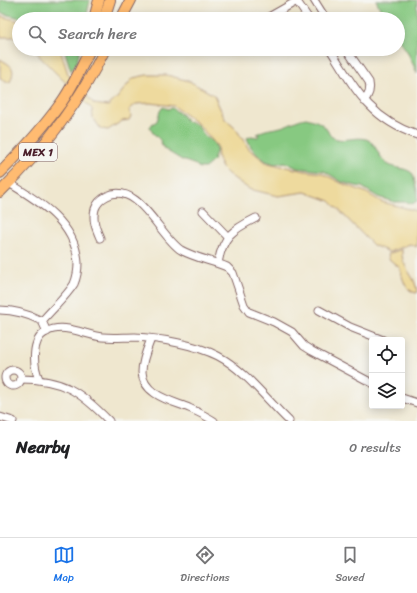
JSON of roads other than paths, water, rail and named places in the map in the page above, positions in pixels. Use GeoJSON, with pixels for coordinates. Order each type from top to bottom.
{"type":"FeatureCollection","features":[{"type":"Feature","properties":{"kind":"highway"},"geometry":{"type":"LineString","coordinates":[[96,12],[99,0]]}},
{"type":"Feature","properties":{"kind":"highway"},"geometry":{"type":"LineString","coordinates":[[106,12],[110,0]]}},
{"type":"Feature","properties":{"kind":"highway"},"geometry":{"type":"LineString","coordinates":[[120,12],[124,0]]}},
{"type":"Feature","properties":{"kind":"highway"},"geometry":{"type":"LineString","coordinates":[[125,12],[131,0]]}},
{"type":"Feature","properties":{"kind":"highway"},"geometry":{"type":"LineString","coordinates":[[82,66],[84,56]]}},
{"type":"Feature","properties":{"kind":"highway","name":"MEX 1"},"geometry":{"type":"LineString","coordinates":[[0,173],[35,136],[61,103],[87,56]]}},
{"type":"Feature","properties":{"kind":"highway","name":"MEX 1"},"geometry":{"type":"LineString","coordinates":[[0,192],[40,150],[72,108],[87,84],[101,56]]}},
{"type":"Feature","properties":{"kind":"street"},"geometry":{"type":"LineString","coordinates":[[314,0],[322,12]]}},
{"type":"Feature","properties":{"kind":"street"},"geometry":{"type":"LineString","coordinates":[[277,12],[296,1],[304,12]]}},
{"type":"Feature","properties":{"kind":"street"},"geometry":{"type":"LineString","coordinates":[[335,56],[364,101],[380,116],[394,125],[417,135]]}},
{"type":"Feature","properties":{"kind":"street"},"geometry":{"type":"LineString","coordinates":[[351,56],[369,82],[369,95],[364,101]]}},
{"type":"Feature","properties":{"kind":"street"},"geometry":{"type":"LineString","coordinates":[[9,183],[52,212],[62,223],[75,246],[78,258],[78,271],[74,283],[42,321]]}},
{"type":"Feature","properties":{"kind":"street"},"geometry":{"type":"LineString","coordinates":[[100,238],[94,219],[96,206],[100,200],[114,193],[122,193],[130,196],[138,202],[180,249],[227,267],[233,273],[244,304],[249,312],[274,322],[292,332],[304,346],[369,381]]}},
{"type":"Feature","properties":{"kind":"street"},"geometry":{"type":"LineString","coordinates":[[203,211],[227,236]]}},
{"type":"Feature","properties":{"kind":"street"},"geometry":{"type":"LineString","coordinates":[[218,263],[222,245],[227,236],[244,224],[256,218]]}},
{"type":"Feature","properties":{"kind":"street"},"geometry":{"type":"LineString","coordinates":[[0,310],[20,312],[42,321],[47,332]]}},
{"type":"Feature","properties":{"kind":"street"},"geometry":{"type":"LineString","coordinates":[[319,310],[350,327],[375,337]]}},
{"type":"Feature","properties":{"kind":"street"},"geometry":{"type":"LineString","coordinates":[[38,379],[34,361],[40,338],[47,332],[58,328],[65,328],[102,337],[151,339],[201,349],[218,356],[241,373],[289,421]]}},
{"type":"Feature","properties":{"kind":"street"},"geometry":{"type":"LineString","coordinates":[[151,339],[143,362],[143,379],[147,386],[154,393],[163,398],[205,415],[214,421]]}},
{"type":"Feature","properties":{"kind":"street"},"geometry":{"type":"LineString","coordinates":[[0,369],[6,374]]}},
{"type":"Feature","properties":{"kind":"street"},"geometry":{"type":"LineString","coordinates":[[10,371],[16,371],[20,374],[21,379],[18,384],[10,385],[6,382],[6,374],[10,371]]}},
{"type":"Feature","properties":{"kind":"street"},"geometry":{"type":"LineString","coordinates":[[21,379],[38,379],[56,383],[74,390],[95,406],[109,421]]}},
{"type":"Feature","properties":{"kind":"street"},"geometry":{"type":"LineString","coordinates":[[405,399],[417,403]]}},
{"type":"Feature","properties":{"kind":"street"},"geometry":{"type":"LineString","coordinates":[[0,417],[13,421]]}}]}
